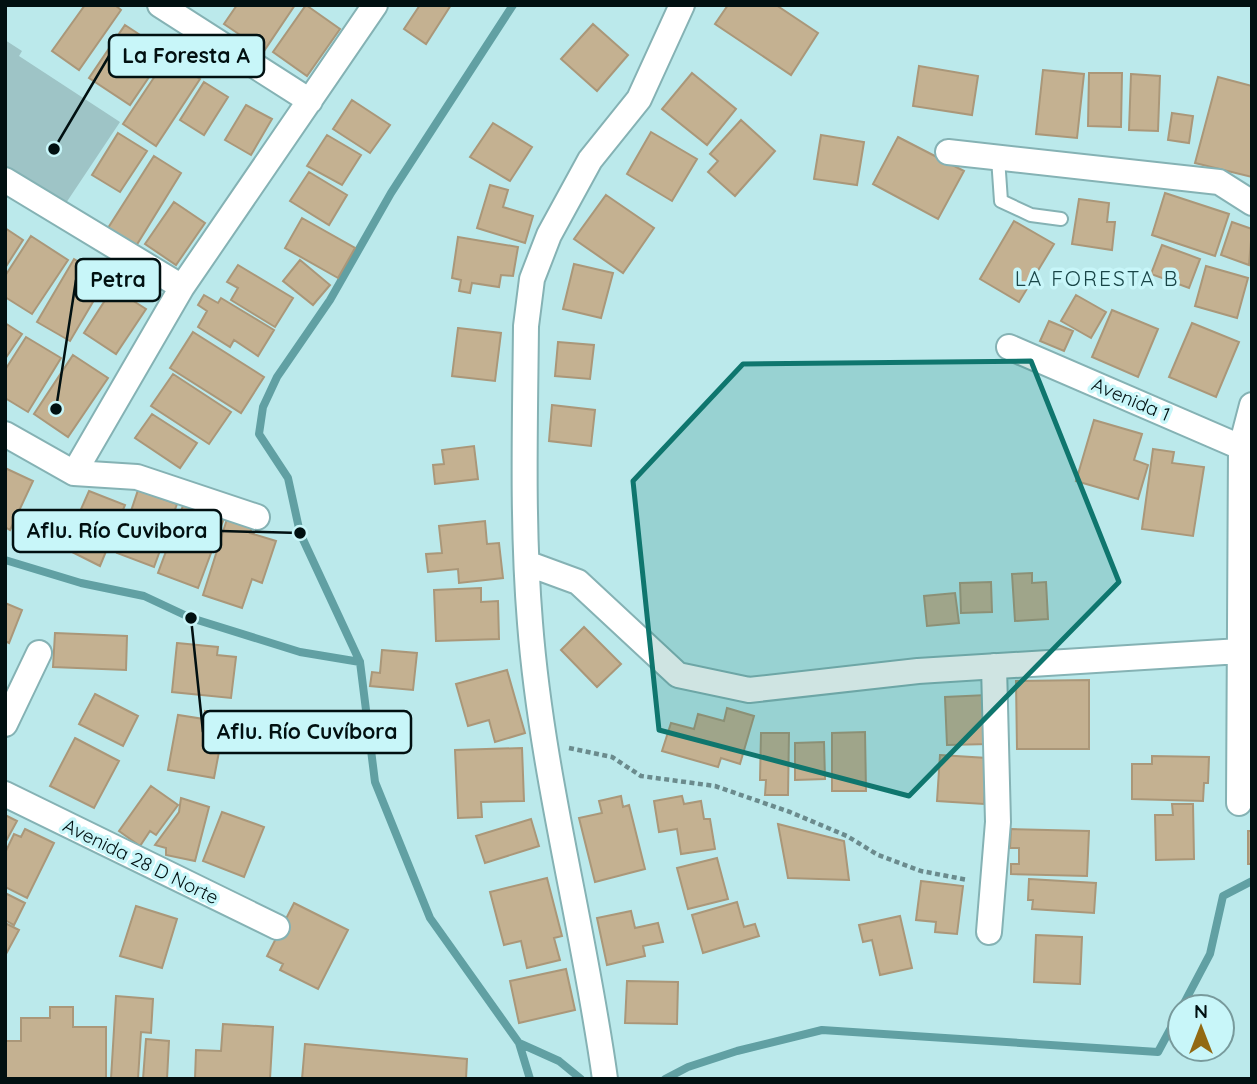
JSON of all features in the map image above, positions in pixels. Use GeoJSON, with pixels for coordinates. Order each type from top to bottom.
{"type":"FeatureCollection","features":[{"type":"Feature","properties":{"kind":"street"},"geometry":{"type":"LineString","coordinates":[[160,5],[310,101]]}},
{"type":"Feature","properties":{"kind":"street"},"geometry":{"type":"LineString","coordinates":[[74,473],[182,287],[375,5]]}},
{"type":"Feature","properties":{"kind":"street"},"geometry":{"type":"LineString","coordinates":[[605,1079],[594,998],[545,743],[530,622],[526,326],[532,279],[549,235],[590,160],[639,99],[682,5]]}},
{"type":"Feature","properties":{"kind":"street"},"geometry":{"type":"LineString","coordinates":[[948,152],[1219,182],[1252,202]]}},
{"type":"Feature","properties":{"kind":"street"},"geometry":{"type":"LineString","coordinates":[[5,180],[182,287]]}},
{"type":"Feature","properties":{"kind":"street","name":"Avenida 1"},"geometry":{"type":"LineString","coordinates":[[1009,347],[1246,450]]}},
{"type":"Feature","properties":{"kind":"street"},"geometry":{"type":"LineString","coordinates":[[1239,803],[1246,450],[1252,405]]}},
{"type":"Feature","properties":{"kind":"street"},"geometry":{"type":"LineString","coordinates":[[5,435],[74,473],[137,477],[257,517]]}},
{"type":"Feature","properties":{"kind":"street"},"geometry":{"type":"LineString","coordinates":[[529,564],[578,582],[678,676],[749,690],[918,671],[1240,651]]}},
{"type":"Feature","properties":{"kind":"street"},"geometry":{"type":"LineString","coordinates":[[5,724],[39,653]]}},
{"type":"Feature","properties":{"kind":"street"},"geometry":{"type":"LineString","coordinates":[[989,932],[998,822],[994,666]]}},
{"type":"Feature","properties":{"kind":"street","name":"Avenida 28 D Norte"},"geometry":{"type":"LineString","coordinates":[[5,794],[277,927]]}},
{"type":"Feature","properties":{"kind":"lane"},"geometry":{"type":"LineString","coordinates":[[998,158],[1001,201],[1031,215],[1060,219]]}},
{"type":"Feature","properties":{"kind":"path"},"geometry":{"type":"LineString","coordinates":[[545,743],[612,757],[641,776],[727,790],[802,816],[846,836],[878,855],[920,872],[972,880],[993,877]]}},
{"type":"Feature","properties":{"kind":"highlighted area"},"geometry":{"type":"Polygon","coordinates":[[[1031,361],[1119,582],[909,796],[659,730],[633,481],[743,364],[1031,361]]]}},
{"type":"Feature","properties":{"kind":"shaded area"},"geometry":{"type":"Polygon","coordinates":[[[5,40],[22,51],[19,56],[120,122],[60,212],[5,176],[5,40]]]}},
{"type":"Feature","properties":{"kind":"building"},"geometry":{"type":"Polygon","coordinates":[[[85,5],[115,5],[121,10],[79,70],[52,51],[85,5]]]}},
{"type":"Feature","properties":{"kind":"building"},"geometry":{"type":"Polygon","coordinates":[[[237,5],[295,5],[264,51],[224,24],[237,5]]]}},
{"type":"Feature","properties":{"kind":"building"},"geometry":{"type":"Polygon","coordinates":[[[306,5],[340,29],[307,76],[273,52],[306,5]]]}},
{"type":"Feature","properties":{"kind":"building"},"geometry":{"type":"Polygon","coordinates":[[[420,5],[451,5],[426,44],[404,29],[420,5]]]}},
{"type":"Feature","properties":{"kind":"building"},"geometry":{"type":"Polygon","coordinates":[[[728,5],[776,5],[818,33],[791,75],[715,24],[728,5]]]}},
{"type":"Feature","properties":{"kind":"building"},"geometry":{"type":"Polygon","coordinates":[[[593,24],[628,55],[597,91],[561,59],[593,24]]]}},
{"type":"Feature","properties":{"kind":"building"},"geometry":{"type":"Polygon","coordinates":[[[125,25],[166,52],[130,105],[89,78],[125,25]]]}},
{"type":"Feature","properties":{"kind":"building"},"geometry":{"type":"Polygon","coordinates":[[[167,58],[200,79],[156,146],[123,124],[167,58]]]}},
{"type":"Feature","properties":{"kind":"building"},"geometry":{"type":"Polygon","coordinates":[[[919,66],[978,76],[972,115],[913,106],[919,66]]]}},
{"type":"Feature","properties":{"kind":"building"},"geometry":{"type":"Polygon","coordinates":[[[1043,70],[1084,74],[1077,138],[1036,134],[1043,70]]]}},
{"type":"Feature","properties":{"kind":"building"},"geometry":{"type":"Polygon","coordinates":[[[692,73],[736,109],[707,145],[662,109],[692,73]]]}},
{"type":"Feature","properties":{"kind":"building"},"geometry":{"type":"Polygon","coordinates":[[[1089,73],[1122,73],[1121,127],[1088,126],[1089,73]]]}},
{"type":"Feature","properties":{"kind":"building"},"geometry":{"type":"Polygon","coordinates":[[[1131,74],[1160,76],[1158,131],[1129,130],[1131,74]]]}},
{"type":"Feature","properties":{"kind":"building"},"geometry":{"type":"Polygon","coordinates":[[[1218,77],[1252,86],[1252,177],[1195,163],[1218,77]]]}},
{"type":"Feature","properties":{"kind":"building"},"geometry":{"type":"Polygon","coordinates":[[[204,82],[228,97],[204,135],[180,120],[204,82]]]}},
{"type":"Feature","properties":{"kind":"building"},"geometry":{"type":"Polygon","coordinates":[[[352,100],[390,125],[370,153],[333,129],[352,100]]]}},
{"type":"Feature","properties":{"kind":"building"},"geometry":{"type":"Polygon","coordinates":[[[246,105],[272,119],[251,155],[225,140],[246,105]]]}},
{"type":"Feature","properties":{"kind":"building"},"geometry":{"type":"Polygon","coordinates":[[[1172,113],[1193,116],[1189,143],[1168,140],[1172,113]]]}},
{"type":"Feature","properties":{"kind":"building"},"geometry":{"type":"Polygon","coordinates":[[[741,120],[775,151],[735,196],[708,172],[718,161],[710,154],[741,120]]]}},
{"type":"Feature","properties":{"kind":"building"},"geometry":{"type":"Polygon","coordinates":[[[493,123],[532,147],[510,181],[470,157],[493,123]]]}},
{"type":"Feature","properties":{"kind":"building"},"geometry":{"type":"Polygon","coordinates":[[[651,132],[697,159],[672,201],[627,174],[651,132]]]}},
{"type":"Feature","properties":{"kind":"building"},"geometry":{"type":"Polygon","coordinates":[[[118,133],[147,151],[120,192],[92,175],[118,133]]]}},
{"type":"Feature","properties":{"kind":"building"},"geometry":{"type":"Polygon","coordinates":[[[327,135],[361,155],[342,185],[307,166],[327,135]]]}},
{"type":"Feature","properties":{"kind":"building"},"geometry":{"type":"Polygon","coordinates":[[[821,135],[864,142],[857,185],[814,179],[821,135]]]}},
{"type":"Feature","properties":{"kind":"building"},"geometry":{"type":"Polygon","coordinates":[[[898,137],[964,171],[938,219],[873,184],[898,137]]]}},
{"type":"Feature","properties":{"kind":"building"},"geometry":{"type":"Polygon","coordinates":[[[154,156],[181,173],[136,246],[108,228],[154,156]]]}},
{"type":"Feature","properties":{"kind":"building"},"geometry":{"type":"Polygon","coordinates":[[[309,172],[347,195],[329,225],[290,201],[309,172]]]}},
{"type":"Feature","properties":{"kind":"building"},"geometry":{"type":"Polygon","coordinates":[[[490,185],[508,190],[503,207],[533,216],[525,243],[477,228],[490,185]]]}},
{"type":"Feature","properties":{"kind":"building"},"geometry":{"type":"Polygon","coordinates":[[[1165,193],[1229,214],[1215,256],[1152,235],[1165,193]]]}},
{"type":"Feature","properties":{"kind":"building"},"geometry":{"type":"Polygon","coordinates":[[[606,195],[654,228],[623,273],[574,239],[606,195]]]}},
{"type":"Feature","properties":{"kind":"building"},"geometry":{"type":"Polygon","coordinates":[[[1079,199],[1109,203],[1107,222],[1115,222],[1112,250],[1072,244],[1079,199]]]}},
{"type":"Feature","properties":{"kind":"building"},"geometry":{"type":"Polygon","coordinates":[[[174,202],[205,223],[176,265],[145,244],[174,202]]]}},
{"type":"Feature","properties":{"kind":"building"},"geometry":{"type":"Polygon","coordinates":[[[302,218],[355,248],[338,278],[285,248],[302,218]]]}},
{"type":"Feature","properties":{"kind":"building"},"geometry":{"type":"Polygon","coordinates":[[[1014,221],[1054,244],[1019,302],[980,279],[1014,221]]]}},
{"type":"Feature","properties":{"kind":"building"},"geometry":{"type":"Polygon","coordinates":[[[1232,222],[1252,229],[1249,265],[1221,255],[1232,222]]]}},
{"type":"Feature","properties":{"kind":"building"},"geometry":{"type":"Polygon","coordinates":[[[5,228],[23,240],[5,268],[5,228]]]}},
{"type":"Feature","properties":{"kind":"building"},"geometry":{"type":"Polygon","coordinates":[[[31,236],[68,260],[32,314],[5,297],[5,276],[31,236]]]}},
{"type":"Feature","properties":{"kind":"building"},"geometry":{"type":"Polygon","coordinates":[[[458,237],[518,247],[513,276],[501,275],[499,287],[472,283],[470,293],[459,291],[461,280],[452,278],[458,237]]]}},
{"type":"Feature","properties":{"kind":"building"},"geometry":{"type":"Polygon","coordinates":[[[1162,245],[1200,259],[1189,288],[1151,274],[1162,245]]]}},
{"type":"Feature","properties":{"kind":"building"},"geometry":{"type":"Polygon","coordinates":[[[74,259],[107,278],[70,341],[37,322],[74,259]]]}},
{"type":"Feature","properties":{"kind":"building"},"geometry":{"type":"Polygon","coordinates":[[[300,260],[330,285],[313,305],[283,281],[300,260]]]}},
{"type":"Feature","properties":{"kind":"building"},"geometry":{"type":"Polygon","coordinates":[[[574,264],[613,273],[601,318],[563,309],[574,264]]]}},
{"type":"Feature","properties":{"kind":"building"},"geometry":{"type":"Polygon","coordinates":[[[238,265],[293,298],[275,327],[231,300],[238,288],[227,282],[238,265]]]}},
{"type":"Feature","properties":{"kind":"building"},"geometry":{"type":"Polygon","coordinates":[[[1206,266],[1248,278],[1237,318],[1195,306],[1206,266]]]}},
{"type":"Feature","properties":{"kind":"building"},"geometry":{"type":"Polygon","coordinates":[[[113,288],[146,309],[116,354],[84,333],[113,288]]]}},
{"type":"Feature","properties":{"kind":"building"},"geometry":{"type":"Polygon","coordinates":[[[204,295],[218,303],[221,298],[274,330],[258,356],[234,340],[230,347],[198,327],[207,311],[198,305],[204,295]]]}},
{"type":"Feature","properties":{"kind":"building"},"geometry":{"type":"Polygon","coordinates":[[[1076,295],[1106,312],[1091,338],[1061,321],[1076,295]]]}},
{"type":"Feature","properties":{"kind":"building"},"geometry":{"type":"Polygon","coordinates":[[[1112,310],[1158,329],[1138,377],[1092,357],[1112,310]]]}},
{"type":"Feature","properties":{"kind":"building"},"geometry":{"type":"Polygon","coordinates":[[[1049,321],[1073,331],[1064,351],[1040,341],[1049,321]]]}},
{"type":"Feature","properties":{"kind":"building"},"geometry":{"type":"Polygon","coordinates":[[[5,323],[22,334],[5,359],[5,323]]]}},
{"type":"Feature","properties":{"kind":"building"},"geometry":{"type":"Polygon","coordinates":[[[1192,323],[1239,342],[1216,397],[1169,377],[1192,323]]]}},
{"type":"Feature","properties":{"kind":"building"},"geometry":{"type":"Polygon","coordinates":[[[458,328],[501,333],[495,381],[452,376],[458,328]]]}},
{"type":"Feature","properties":{"kind":"building"},"geometry":{"type":"Polygon","coordinates":[[[193,332],[264,377],[241,413],[170,368],[193,332]]]}},
{"type":"Feature","properties":{"kind":"building"},"geometry":{"type":"Polygon","coordinates":[[[26,337],[61,358],[28,412],[5,398],[5,370],[26,337]]]}},
{"type":"Feature","properties":{"kind":"building"},"geometry":{"type":"Polygon","coordinates":[[[558,342],[594,345],[590,379],[555,376],[558,342]]]}},
{"type":"Feature","properties":{"kind":"building"},"geometry":{"type":"Polygon","coordinates":[[[73,355],[108,378],[68,437],[34,414],[73,355]]]}},
{"type":"Feature","properties":{"kind":"building"},"geometry":{"type":"Polygon","coordinates":[[[173,374],[231,412],[209,444],[151,406],[173,374]]]}},
{"type":"Feature","properties":{"kind":"building"},"geometry":{"type":"Polygon","coordinates":[[[552,405],[595,410],[591,446],[549,441],[552,405]]]}},
{"type":"Feature","properties":{"kind":"building"},"geometry":{"type":"Polygon","coordinates":[[[152,414],[197,443],[180,468],[135,438],[152,414]]]}},
{"type":"Feature","properties":{"kind":"building"},"geometry":{"type":"Polygon","coordinates":[[[1094,420],[1142,434],[1134,460],[1148,465],[1138,499],[1076,481],[1094,420]]]}},
{"type":"Feature","properties":{"kind":"building"},"geometry":{"type":"Polygon","coordinates":[[[474,446],[478,479],[435,484],[433,465],[444,464],[442,450],[474,446]]]}},
{"type":"Feature","properties":{"kind":"building"},"geometry":{"type":"Polygon","coordinates":[[[1153,449],[1174,452],[1172,463],[1204,467],[1193,536],[1142,529],[1153,449]]]}},
{"type":"Feature","properties":{"kind":"building"},"geometry":{"type":"Polygon","coordinates":[[[5,468],[33,481],[10,530],[5,527],[5,468]]]}},
{"type":"Feature","properties":{"kind":"building"},"geometry":{"type":"Polygon","coordinates":[[[138,490],[177,504],[154,567],[117,553],[138,490]]]}},
{"type":"Feature","properties":{"kind":"building"},"geometry":{"type":"Polygon","coordinates":[[[89,491],[125,505],[100,566],[64,548],[89,491]]]}},
{"type":"Feature","properties":{"kind":"building"},"geometry":{"type":"Polygon","coordinates":[[[184,503],[224,518],[198,588],[158,573],[184,503]]]}},
{"type":"Feature","properties":{"kind":"building"},"geometry":{"type":"Polygon","coordinates":[[[227,519],[252,527],[250,533],[276,541],[262,583],[252,579],[242,608],[203,595],[227,519]]]}},
{"type":"Feature","properties":{"kind":"building"},"geometry":{"type":"Polygon","coordinates":[[[485,521],[487,544],[499,543],[503,578],[459,583],[458,569],[428,572],[426,554],[442,553],[439,526],[485,521]]]}},
{"type":"Feature","properties":{"kind":"building"},"geometry":{"type":"Polygon","coordinates":[[[1032,573],[1032,583],[1046,582],[1048,619],[1015,621],[1012,574],[1032,573]]]}},
{"type":"Feature","properties":{"kind":"building"},"geometry":{"type":"Polygon","coordinates":[[[991,582],[992,612],[961,613],[960,583],[991,582]]]}},
{"type":"Feature","properties":{"kind":"building"},"geometry":{"type":"Polygon","coordinates":[[[481,588],[481,602],[498,601],[499,639],[436,641],[434,590],[481,588]]]}},
{"type":"Feature","properties":{"kind":"building"},"geometry":{"type":"Polygon","coordinates":[[[955,593],[959,623],[927,626],[924,596],[955,593]]]}},
{"type":"Feature","properties":{"kind":"building"},"geometry":{"type":"Polygon","coordinates":[[[5,603],[22,610],[9,643],[5,641],[5,603]]]}},
{"type":"Feature","properties":{"kind":"building"},"geometry":{"type":"Polygon","coordinates":[[[584,627],[621,664],[597,687],[561,650],[584,627]]]}},
{"type":"Feature","properties":{"kind":"building"},"geometry":{"type":"Polygon","coordinates":[[[55,633],[127,636],[126,670],[53,667],[55,633]]]}},
{"type":"Feature","properties":{"kind":"building"},"geometry":{"type":"Polygon","coordinates":[[[177,643],[218,647],[217,655],[236,657],[231,698],[172,692],[177,643]]]}},
{"type":"Feature","properties":{"kind":"building"},"geometry":{"type":"Polygon","coordinates":[[[382,650],[417,653],[413,690],[370,686],[372,672],[380,673],[382,650]]]}},
{"type":"Feature","properties":{"kind":"building"},"geometry":{"type":"Polygon","coordinates":[[[507,670],[525,733],[495,742],[489,720],[468,726],[456,684],[507,670]]]}},
{"type":"Feature","properties":{"kind":"building"},"geometry":{"type":"Polygon","coordinates":[[[1089,680],[1089,749],[1017,749],[1016,681],[1089,680]]]}},
{"type":"Feature","properties":{"kind":"building"},"geometry":{"type":"Polygon","coordinates":[[[95,694],[138,716],[123,746],[79,724],[95,694]]]}},
{"type":"Feature","properties":{"kind":"building"},"geometry":{"type":"Polygon","coordinates":[[[987,695],[989,744],[947,745],[945,697],[987,695]]]}},
{"type":"Feature","properties":{"kind":"building"},"geometry":{"type":"Polygon","coordinates":[[[727,708],[754,716],[740,764],[721,758],[718,767],[662,751],[671,723],[694,729],[698,714],[724,721],[727,708]]]}},
{"type":"Feature","properties":{"kind":"building"},"geometry":{"type":"Polygon","coordinates":[[[205,711],[226,715],[214,778],[168,770],[178,715],[204,719],[205,711]]]}},
{"type":"Feature","properties":{"kind":"building"},"geometry":{"type":"Polygon","coordinates":[[[865,732],[866,791],[832,791],[832,733],[865,732]]]}},
{"type":"Feature","properties":{"kind":"building"},"geometry":{"type":"Polygon","coordinates":[[[761,733],[789,733],[788,795],[765,795],[766,780],[760,780],[761,733]]]}},
{"type":"Feature","properties":{"kind":"building"},"geometry":{"type":"Polygon","coordinates":[[[75,738],[119,761],[94,808],[50,786],[75,738]]]}},
{"type":"Feature","properties":{"kind":"building"},"geometry":{"type":"Polygon","coordinates":[[[824,742],[825,779],[795,780],[795,743],[824,742]]]}},
{"type":"Feature","properties":{"kind":"building"},"geometry":{"type":"Polygon","coordinates":[[[522,748],[524,801],[481,802],[482,817],[458,818],[455,750],[522,748]]]}},
{"type":"Feature","properties":{"kind":"building"},"geometry":{"type":"Polygon","coordinates":[[[940,755],[987,758],[984,804],[937,801],[940,755]]]}},
{"type":"Feature","properties":{"kind":"building"},"geometry":{"type":"Polygon","coordinates":[[[1152,756],[1209,757],[1208,783],[1204,783],[1203,801],[1132,799],[1132,764],[1152,764],[1152,756]]]}},
{"type":"Feature","properties":{"kind":"building"},"geometry":{"type":"Polygon","coordinates":[[[151,786],[178,805],[156,835],[150,831],[140,846],[119,831],[151,786]]]}},
{"type":"Feature","properties":{"kind":"building"},"geometry":{"type":"Polygon","coordinates":[[[621,796],[623,807],[629,805],[645,869],[595,882],[579,818],[602,813],[599,801],[621,796]]]}},
{"type":"Feature","properties":{"kind":"building"},"geometry":{"type":"Polygon","coordinates":[[[682,796],[684,804],[701,801],[704,819],[710,819],[715,849],[681,854],[677,829],[659,832],[654,801],[682,796]]]}},
{"type":"Feature","properties":{"kind":"building"},"geometry":{"type":"Polygon","coordinates":[[[181,798],[209,807],[195,861],[166,855],[166,848],[155,845],[179,812],[181,798]]]}},
{"type":"Feature","properties":{"kind":"building"},"geometry":{"type":"Polygon","coordinates":[[[1172,804],[1193,804],[1194,859],[1156,860],[1155,815],[1173,815],[1172,804]]]}},
{"type":"Feature","properties":{"kind":"building"},"geometry":{"type":"Polygon","coordinates":[[[222,812],[264,827],[244,877],[203,861],[222,812]]]}},
{"type":"Feature","properties":{"kind":"building"},"geometry":{"type":"Polygon","coordinates":[[[5,815],[17,821],[5,843],[5,815]]]}},
{"type":"Feature","properties":{"kind":"building"},"geometry":{"type":"Polygon","coordinates":[[[531,819],[539,846],[485,863],[476,836],[531,819]]]}},
{"type":"Feature","properties":{"kind":"building"},"geometry":{"type":"Polygon","coordinates":[[[778,824],[844,841],[849,880],[788,878],[778,824]]]}},
{"type":"Feature","properties":{"kind":"building"},"geometry":{"type":"Polygon","coordinates":[[[25,829],[54,843],[27,898],[5,887],[5,853],[14,834],[21,837],[25,829]]]}},
{"type":"Feature","properties":{"kind":"building"},"geometry":{"type":"Polygon","coordinates":[[[1011,829],[1089,831],[1087,876],[1011,874],[1011,864],[1019,864],[1019,848],[1010,848],[1011,829]]]}},
{"type":"Feature","properties":{"kind":"building"},"geometry":{"type":"Polygon","coordinates":[[[1248,831],[1252,831],[1252,864],[1248,864],[1248,831]]]}},
{"type":"Feature","properties":{"kind":"building"},"geometry":{"type":"Polygon","coordinates":[[[717,858],[728,899],[688,909],[677,868],[717,858]]]}},
{"type":"Feature","properties":{"kind":"building"},"geometry":{"type":"Polygon","coordinates":[[[547,878],[562,936],[554,938],[560,960],[527,968],[521,941],[504,945],[490,892],[547,878]]]}},
{"type":"Feature","properties":{"kind":"building"},"geometry":{"type":"Polygon","coordinates":[[[1029,879],[1096,883],[1094,913],[1032,909],[1033,900],[1028,900],[1029,879]]]}},
{"type":"Feature","properties":{"kind":"building"},"geometry":{"type":"Polygon","coordinates":[[[921,881],[963,886],[957,934],[935,932],[936,922],[916,920],[921,881]]]}},
{"type":"Feature","properties":{"kind":"building"},"geometry":{"type":"Polygon","coordinates":[[[5,893],[25,903],[14,925],[5,920],[5,893]]]}},
{"type":"Feature","properties":{"kind":"building"},"geometry":{"type":"Polygon","coordinates":[[[737,902],[744,927],[755,924],[759,936],[703,953],[692,915],[737,902]]]}},
{"type":"Feature","properties":{"kind":"building"},"geometry":{"type":"Polygon","coordinates":[[[294,903],[348,930],[318,989],[280,970],[283,964],[267,956],[294,903]]]}},
{"type":"Feature","properties":{"kind":"building"},"geometry":{"type":"Polygon","coordinates":[[[136,906],[177,919],[162,968],[120,956],[136,906]]]}},
{"type":"Feature","properties":{"kind":"building"},"geometry":{"type":"Polygon","coordinates":[[[631,911],[635,928],[658,923],[663,942],[643,946],[645,956],[607,965],[597,918],[631,911]]]}},
{"type":"Feature","properties":{"kind":"building"},"geometry":{"type":"Polygon","coordinates":[[[900,916],[912,968],[880,975],[872,940],[863,942],[859,925],[900,916]]]}},
{"type":"Feature","properties":{"kind":"building"},"geometry":{"type":"Polygon","coordinates":[[[5,923],[19,930],[6,954],[5,954],[5,923]]]}},
{"type":"Feature","properties":{"kind":"building"},"geometry":{"type":"Polygon","coordinates":[[[1036,935],[1082,937],[1080,984],[1034,982],[1036,935]]]}},
{"type":"Feature","properties":{"kind":"building"},"geometry":{"type":"Polygon","coordinates":[[[566,969],[575,1010],[519,1023],[510,981],[566,969]]]}},
{"type":"Feature","properties":{"kind":"building"},"geometry":{"type":"Polygon","coordinates":[[[627,981],[678,982],[677,1024],[625,1023],[627,981]]]}},
{"type":"Feature","properties":{"kind":"building"},"geometry":{"type":"Polygon","coordinates":[[[116,996],[153,999],[151,1033],[141,1032],[138,1079],[111,1079],[116,996]]]}},
{"type":"Feature","properties":{"kind":"building"},"geometry":{"type":"Polygon","coordinates":[[[50,1007],[73,1007],[73,1027],[106,1027],[106,1079],[6,1079],[6,1041],[21,1041],[21,1018],[50,1018],[50,1007]]]}},
{"type":"Feature","properties":{"kind":"building"},"geometry":{"type":"Polygon","coordinates":[[[223,1024],[273,1027],[270,1079],[195,1079],[196,1050],[221,1051],[223,1024]]]}},
{"type":"Feature","properties":{"kind":"building"},"geometry":{"type":"Polygon","coordinates":[[[146,1039],[169,1041],[167,1079],[143,1079],[146,1039]]]}},
{"type":"Feature","properties":{"kind":"building"},"geometry":{"type":"Polygon","coordinates":[[[305,1044],[467,1059],[466,1079],[302,1079],[305,1044]]]}},
{"type":"Feature","properties":{"kind":"waterway"},"geometry":{"type":"LineString","coordinates":[[513,5],[391,193],[330,300],[277,377],[263,407],[259,434],[288,478],[300,533],[360,662],[375,782],[430,918],[519,1043],[530,1079]]}},
{"type":"Feature","properties":{"kind":"waterway"},"geometry":{"type":"LineString","coordinates":[[5,560],[81,583],[144,596],[191,618],[300,652],[360,662]]}},
{"type":"Feature","properties":{"kind":"waterway"},"geometry":{"type":"LineString","coordinates":[[1189,993],[1210,954],[1223,896],[1252,881]]}},
{"type":"Feature","properties":{"kind":"waterway"},"geometry":{"type":"LineString","coordinates":[[665,1079],[688,1067],[737,1051],[822,1030],[1158,1052],[1166,1037]]}},
{"type":"Feature","properties":{"kind":"waterway"},"geometry":{"type":"LineString","coordinates":[[519,1043],[559,1061],[581,1079]]}},
{"type":"Feature","properties":{"kind":"place","name":"La Foresta A"},"geometry":{"type":"Point","coordinates":[54,149]}},
{"type":"Feature","properties":{"kind":"place","name":"Petra"},"geometry":{"type":"Point","coordinates":[56,409]}},
{"type":"Feature","properties":{"kind":"place","name":"Aflu. Río Cuvibora"},"geometry":{"type":"Point","coordinates":[300,533]}},
{"type":"Feature","properties":{"kind":"place","name":"Aflu. Río Cuvíbora"},"geometry":{"type":"Point","coordinates":[191,618]}},
{"type":"Feature","properties":{"kind":"district","name":"LA FORESTA B"},"geometry":{"type":"Point","coordinates":[1097,279]}}]}
